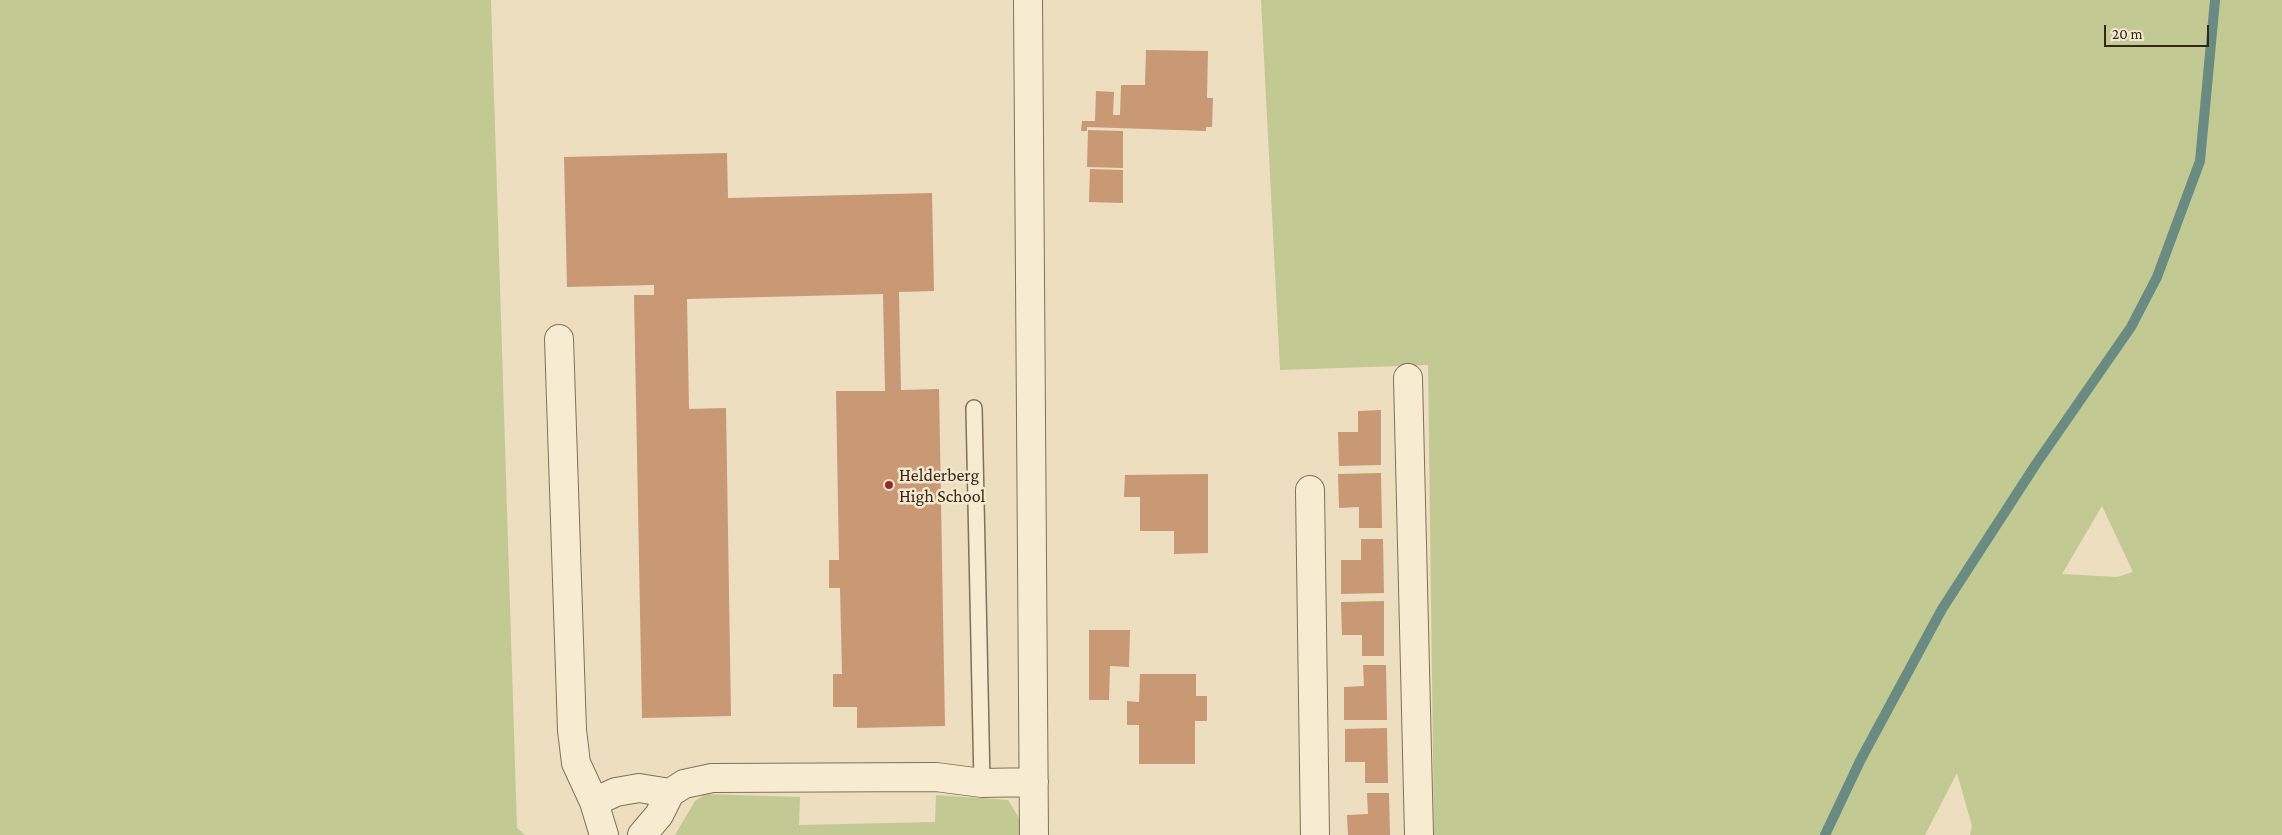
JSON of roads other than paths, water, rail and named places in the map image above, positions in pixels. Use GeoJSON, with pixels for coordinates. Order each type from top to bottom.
{"type":"FeatureCollection","features":[{"type":"Feature","properties":{"kind":"street"},"geometry":{"type":"LineString","coordinates":[[1028,0],[1034,835]]}},
{"type":"Feature","properties":{"kind":"street"},"geometry":{"type":"LineString","coordinates":[[559,339],[572,730],[576,763],[594,802],[604,835]]}},
{"type":"Feature","properties":{"kind":"street"},"geometry":{"type":"LineString","coordinates":[[1408,378],[1420,835]]}},
{"type":"Feature","properties":{"kind":"street"},"geometry":{"type":"LineString","coordinates":[[1310,490],[1315,835]]}},
{"type":"Feature","properties":{"kind":"street"},"geometry":{"type":"LineString","coordinates":[[642,835],[660,815],[670,793],[684,784],[712,778],[936,777],[982,783],[1034,782]]}},
{"type":"Feature","properties":{"kind":"street"},"geometry":{"type":"LineString","coordinates":[[594,802],[616,792],[639,788],[670,793]]}},
{"type":"Feature","properties":{"kind":"lane"},"geometry":{"type":"LineString","coordinates":[[974,408],[982,783]]}},
{"type":"Feature","properties":{"kind":"waterway"},"geometry":{"type":"LineString","coordinates":[[1825,835],[1861,759],[1942,609],[2036,464],[2131,327],[2157,277],[2200,161],[2215,0]]}},
{"type":"Feature","properties":{"kind":"place","name":"Helderberg High School"},"geometry":{"type":"Point","coordinates":[889,485]}}]}
